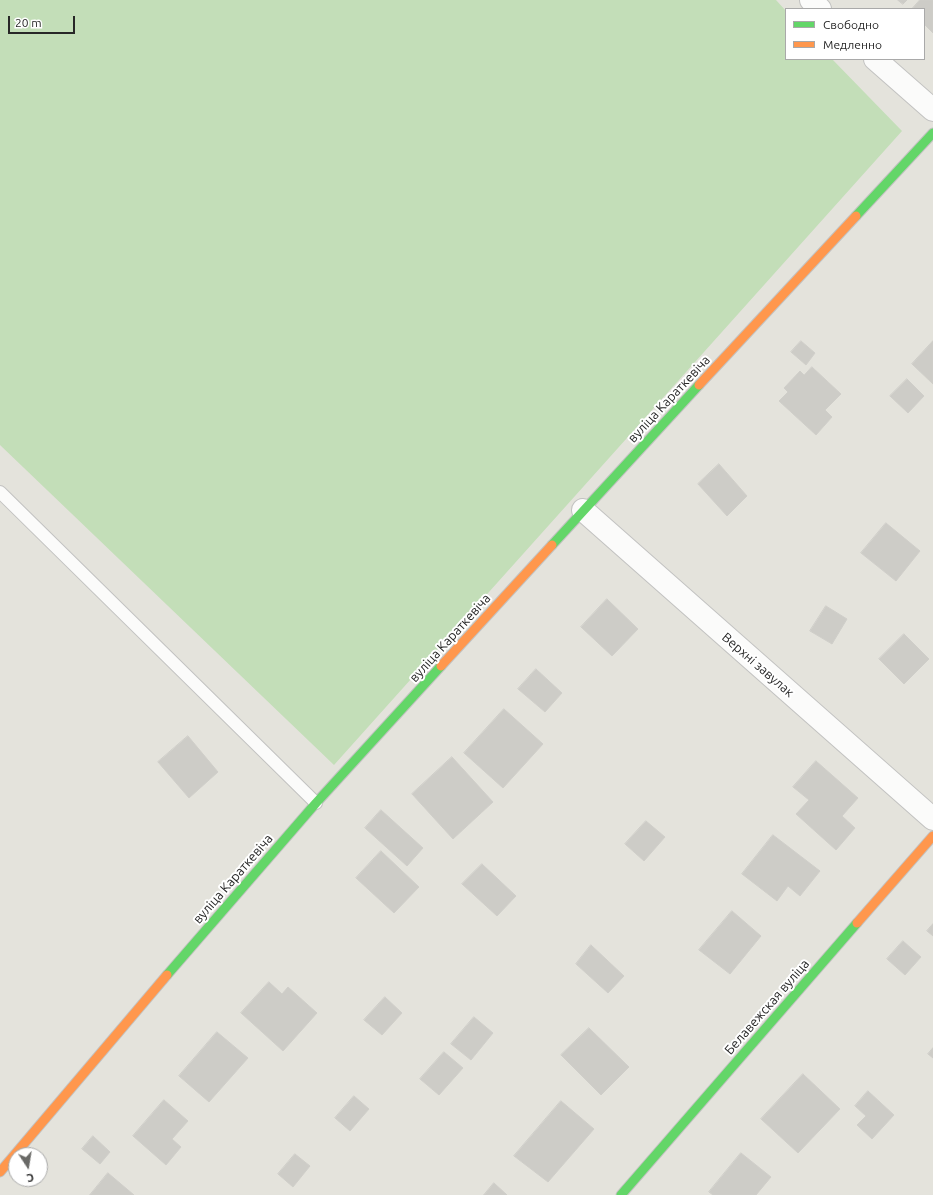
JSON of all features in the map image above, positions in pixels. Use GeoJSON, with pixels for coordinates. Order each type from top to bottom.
{"type":"FeatureCollection","features":[{"type":"Feature","properties":{"kind":"street"},"geometry":{"type":"LineString","coordinates":[[811,0],[819,8]]}},
{"type":"Feature","properties":{"kind":"street"},"geometry":{"type":"LineString","coordinates":[[876,60],[933,110]]}},
{"type":"Feature","properties":{"kind":"street","name":"вуліца Караткевіча"},"geometry":{"type":"LineString","coordinates":[[0,1172],[316,803],[583,510],[933,133]]}},
{"type":"Feature","properties":{"kind":"street","name":"Верхні завулак"},"geometry":{"type":"LineString","coordinates":[[583,510],[933,819]]}},
{"type":"Feature","properties":{"kind":"street","name":"Белавежская вуліца"},"geometry":{"type":"LineString","coordinates":[[620,1195],[933,836]]}},
{"type":"Feature","properties":{"kind":"lane"},"geometry":{"type":"LineString","coordinates":[[2,496],[316,803]]}},
{"type":"Feature","properties":{"kind":"green space"},"geometry":{"type":"Polygon","coordinates":[[[0,0],[776,0],[785,10],[785,60],[833,60],[902,131],[334,765],[0,445],[0,0]]]}},
{"type":"Feature","properties":{"kind":"building"},"geometry":{"type":"Polygon","coordinates":[[[898,0],[907,0],[903,4],[898,0]]]}},
{"type":"Feature","properties":{"kind":"building"},"geometry":{"type":"Polygon","coordinates":[[[920,0],[933,0],[933,33],[925,25],[925,8],[913,8],[920,0]]]}},
{"type":"Feature","properties":{"kind":"building"},"geometry":{"type":"Polygon","coordinates":[[[801,341],[815,353],[806,365],[791,352],[801,341]]]}},
{"type":"Feature","properties":{"kind":"building"},"geometry":{"type":"Polygon","coordinates":[[[933,341],[933,384],[912,364],[933,341]]]}},
{"type":"Feature","properties":{"kind":"building"},"geometry":{"type":"Polygon","coordinates":[[[812,367],[841,394],[825,410],[832,417],[816,435],[779,401],[788,392],[784,388],[800,371],[804,375],[812,367]]]}},
{"type":"Feature","properties":{"kind":"building"},"geometry":{"type":"Polygon","coordinates":[[[907,379],[924,396],[908,413],[890,396],[907,379]]]}},
{"type":"Feature","properties":{"kind":"building"},"geometry":{"type":"Polygon","coordinates":[[[719,464],[747,496],[727,516],[698,484],[719,464]]]}},
{"type":"Feature","properties":{"kind":"building"},"geometry":{"type":"Polygon","coordinates":[[[886,523],[920,551],[896,581],[861,553],[886,523]]]}},
{"type":"Feature","properties":{"kind":"building"},"geometry":{"type":"Polygon","coordinates":[[[607,599],[638,629],[612,656],[581,627],[607,599]]]}},
{"type":"Feature","properties":{"kind":"building"},"geometry":{"type":"Polygon","coordinates":[[[826,606],[847,619],[832,644],[810,631],[826,606]]]}},
{"type":"Feature","properties":{"kind":"building"},"geometry":{"type":"Polygon","coordinates":[[[904,634],[929,659],[904,684],[879,659],[904,634]]]}},
{"type":"Feature","properties":{"kind":"building"},"geometry":{"type":"Polygon","coordinates":[[[536,669],[562,693],[545,712],[518,689],[536,669]]]}},
{"type":"Feature","properties":{"kind":"building"},"geometry":{"type":"Polygon","coordinates":[[[504,709],[543,744],[503,788],[464,753],[504,709]]]}},
{"type":"Feature","properties":{"kind":"building"},"geometry":{"type":"Polygon","coordinates":[[[188,736],[218,772],[189,798],[158,762],[188,736]]]}},
{"type":"Feature","properties":{"kind":"building"},"geometry":{"type":"Polygon","coordinates":[[[452,757],[493,802],[453,839],[412,794],[452,757]]]}},
{"type":"Feature","properties":{"kind":"building"},"geometry":{"type":"Polygon","coordinates":[[[816,761],[858,798],[842,816],[855,828],[836,850],[796,814],[809,800],[793,787],[816,761]]]}},
{"type":"Feature","properties":{"kind":"building"},"geometry":{"type":"Polygon","coordinates":[[[381,810],[423,848],[407,866],[365,828],[381,810]]]}},
{"type":"Feature","properties":{"kind":"building"},"geometry":{"type":"Polygon","coordinates":[[[646,821],[665,837],[644,861],[625,844],[646,821]]]}},
{"type":"Feature","properties":{"kind":"building"},"geometry":{"type":"Polygon","coordinates":[[[773,835],[820,871],[800,896],[788,886],[777,901],[742,874],[773,835]]]}},
{"type":"Feature","properties":{"kind":"building"},"geometry":{"type":"Polygon","coordinates":[[[381,851],[419,887],[394,913],[356,878],[381,851]]]}},
{"type":"Feature","properties":{"kind":"building"},"geometry":{"type":"Polygon","coordinates":[[[482,864],[516,896],[497,916],[462,884],[482,864]]]}},
{"type":"Feature","properties":{"kind":"building"},"geometry":{"type":"Polygon","coordinates":[[[732,911],[761,936],[730,974],[699,950],[732,911]]]}},
{"type":"Feature","properties":{"kind":"building"},"geometry":{"type":"Polygon","coordinates":[[[933,924],[933,936],[927,931],[933,924]]]}},
{"type":"Feature","properties":{"kind":"building"},"geometry":{"type":"Polygon","coordinates":[[[903,941],[921,957],[905,975],[887,959],[903,941]]]}},
{"type":"Feature","properties":{"kind":"building"},"geometry":{"type":"Polygon","coordinates":[[[591,945],[624,976],[608,993],[576,964],[591,945]]]}},
{"type":"Feature","properties":{"kind":"building"},"geometry":{"type":"Polygon","coordinates":[[[269,982],[282,994],[288,987],[317,1013],[283,1051],[241,1013],[269,982]]]}},
{"type":"Feature","properties":{"kind":"building"},"geometry":{"type":"Polygon","coordinates":[[[385,997],[402,1013],[382,1035],[364,1020],[385,997]]]}},
{"type":"Feature","properties":{"kind":"building"},"geometry":{"type":"Polygon","coordinates":[[[474,1017],[493,1033],[471,1060],[451,1044],[474,1017]]]}},
{"type":"Feature","properties":{"kind":"building"},"geometry":{"type":"Polygon","coordinates":[[[589,1028],[629,1067],[601,1095],[561,1055],[589,1028]]]}},
{"type":"Feature","properties":{"kind":"building"},"geometry":{"type":"Polygon","coordinates":[[[217,1032],[248,1058],[209,1102],[179,1076],[217,1032]]]}},
{"type":"Feature","properties":{"kind":"building"},"geometry":{"type":"Polygon","coordinates":[[[933,1048],[933,1058],[928,1054],[933,1048]]]}},
{"type":"Feature","properties":{"kind":"building"},"geometry":{"type":"Polygon","coordinates":[[[444,1052],[463,1068],[439,1095],[420,1079],[444,1052]]]}},
{"type":"Feature","properties":{"kind":"building"},"geometry":{"type":"Polygon","coordinates":[[[803,1074],[840,1109],[798,1153],[761,1119],[803,1074]]]}},
{"type":"Feature","properties":{"kind":"building"},"geometry":{"type":"Polygon","coordinates":[[[868,1091],[894,1115],[872,1139],[857,1125],[866,1116],[855,1106],[868,1091]]]}},
{"type":"Feature","properties":{"kind":"building"},"geometry":{"type":"Polygon","coordinates":[[[354,1096],[369,1109],[350,1131],[335,1118],[354,1096]]]}},
{"type":"Feature","properties":{"kind":"building"},"geometry":{"type":"Polygon","coordinates":[[[164,1100],[188,1121],[172,1139],[181,1147],[166,1165],[133,1136],[164,1100]]]}},
{"type":"Feature","properties":{"kind":"building"},"geometry":{"type":"Polygon","coordinates":[[[561,1101],[594,1129],[548,1182],[514,1156],[561,1101]]]}},
{"type":"Feature","properties":{"kind":"building"},"geometry":{"type":"Polygon","coordinates":[[[93,1136],[110,1152],[100,1164],[82,1149],[93,1136]]]}},
{"type":"Feature","properties":{"kind":"building"},"geometry":{"type":"Polygon","coordinates":[[[741,1153],[771,1177],[756,1195],[713,1195],[709,1192],[741,1153]]]}},
{"type":"Feature","properties":{"kind":"building"},"geometry":{"type":"Polygon","coordinates":[[[295,1154],[310,1166],[293,1187],[278,1174],[295,1154]]]}},
{"type":"Feature","properties":{"kind":"building"},"geometry":{"type":"Polygon","coordinates":[[[108,1173],[134,1195],[90,1195],[108,1173]]]}},
{"type":"Feature","properties":{"kind":"building"},"geometry":{"type":"Polygon","coordinates":[[[494,1183],[507,1195],[484,1195],[494,1183]]]}},
{"type":"Feature","properties":{"kind":"traffic: fast"},"geometry":{"type":"LineString","coordinates":[[856,216],[933,133]]}},
{"type":"Feature","properties":{"kind":"traffic: fast"},"geometry":{"type":"LineString","coordinates":[[552,545],[699,385]]}},
{"type":"Feature","properties":{"kind":"traffic: fast"},"geometry":{"type":"LineString","coordinates":[[167,975],[316,803],[441,666]]}},
{"type":"Feature","properties":{"kind":"traffic: fast"},"geometry":{"type":"LineString","coordinates":[[621,1195],[857,923]]}},
{"type":"Feature","properties":{"kind":"traffic: slow"},"geometry":{"type":"LineString","coordinates":[[699,385],[856,216]]}},
{"type":"Feature","properties":{"kind":"traffic: slow"},"geometry":{"type":"LineString","coordinates":[[441,666],[552,545]]}},
{"type":"Feature","properties":{"kind":"traffic: slow"},"geometry":{"type":"LineString","coordinates":[[857,923],[933,836]]}},
{"type":"Feature","properties":{"kind":"traffic: slow"},"geometry":{"type":"LineString","coordinates":[[0,1172],[167,975]]}}]}
